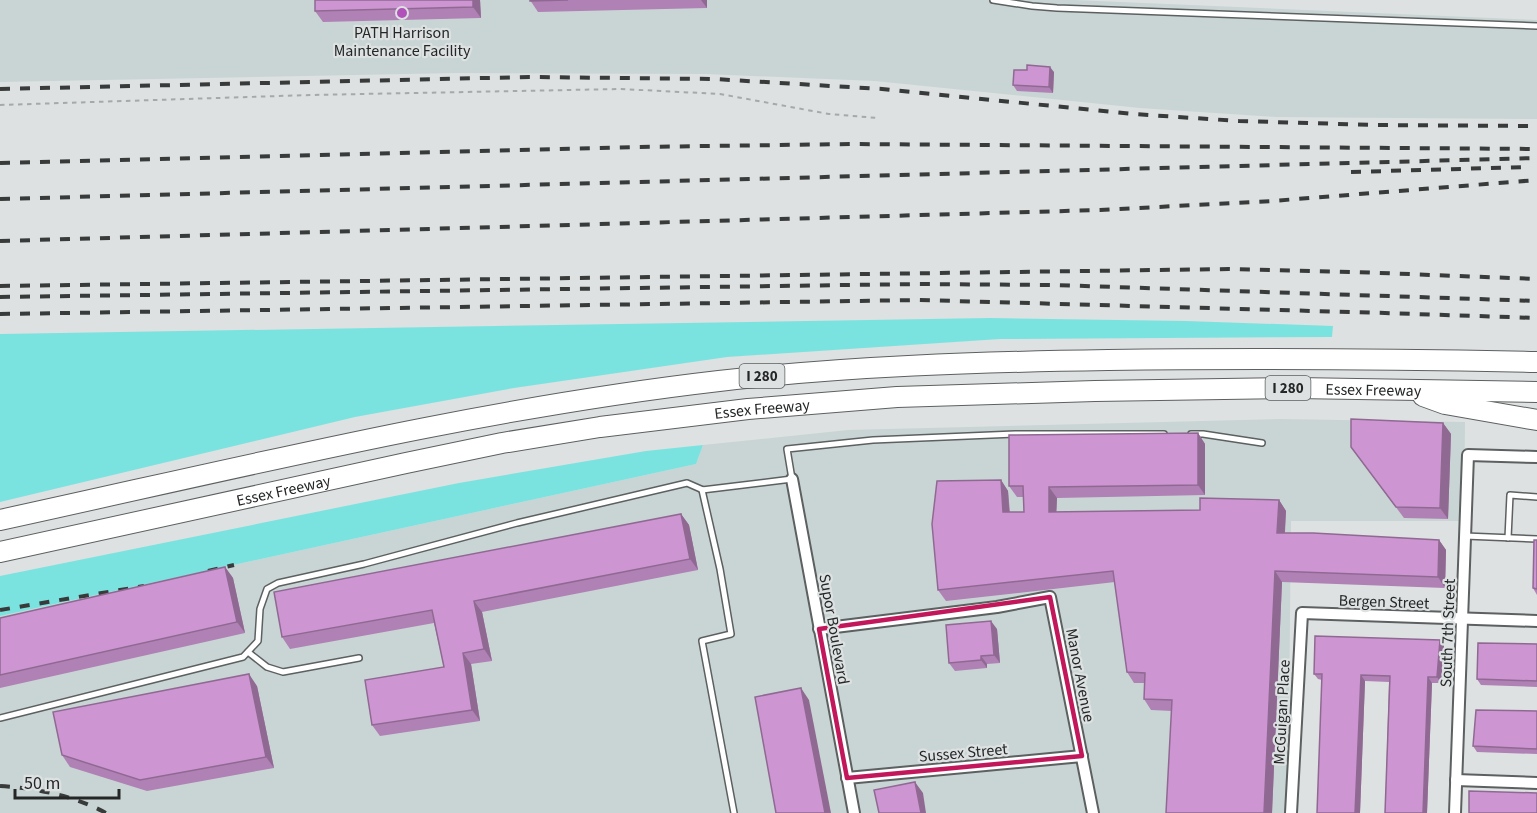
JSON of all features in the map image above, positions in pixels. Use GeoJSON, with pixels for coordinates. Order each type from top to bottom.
{"type":"FeatureCollection","features":[{"type":"Feature","properties":{"kind":"highway","name":"Essex Freeway"},"geometry":{"type":"LineString","coordinates":[[0,520],[476,417],[620,393],[769,375],[915,365],[1045,361],[1272,358],[1537,362]]}},
{"type":"Feature","properties":{"kind":"highway","name":"Essex Freeway"},"geometry":{"type":"LineString","coordinates":[[0,552],[502,443],[698,414],[807,403],[945,394],[1195,389],[1537,392]]}},
{"type":"Feature","properties":{"kind":"highway"},"geometry":{"type":"LineString","coordinates":[[1403,390],[1445,404],[1537,420]]}},
{"type":"Feature","properties":{"kind":"street","name":"South 7th Street"},"geometry":{"type":"LineString","coordinates":[[1455,813],[1468,454],[1537,457]]}},
{"type":"Feature","properties":{"kind":"street","name":"Supor Boulevard"},"geometry":{"type":"LineString","coordinates":[[792,479],[854,813]]}},
{"type":"Feature","properties":{"kind":"street","name":"Manor Avenue"},"geometry":{"type":"LineString","coordinates":[[819,629],[997,607],[1050,597],[1093,813]]}},
{"type":"Feature","properties":{"kind":"street","name":"Bergen Street"},"geometry":{"type":"LineString","coordinates":[[1302,613],[1537,621]]}},
{"type":"Feature","properties":{"kind":"street","name":"McGuigan Place"},"geometry":{"type":"LineString","coordinates":[[1291,813],[1302,613]]}},
{"type":"Feature","properties":{"kind":"street","name":"Sussex Street"},"geometry":{"type":"LineString","coordinates":[[847,778],[1082,756]]}},
{"type":"Feature","properties":{"kind":"street"},"geometry":{"type":"LineString","coordinates":[[1456,780],[1537,783]]}},
{"type":"Feature","properties":{"kind":"lane"},"geometry":{"type":"LineString","coordinates":[[993,0],[1057,8],[1537,26]]}},
{"type":"Feature","properties":{"kind":"lane","name":"Supor Boulevard"},"geometry":{"type":"LineString","coordinates":[[792,479],[787,449],[873,440],[1016,434],[1168,434]]}},
{"type":"Feature","properties":{"kind":"lane"},"geometry":{"type":"LineString","coordinates":[[1180,434],[1203,434],[1262,443]]}},
{"type":"Feature","properties":{"kind":"lane"},"geometry":{"type":"LineString","coordinates":[[0,718],[243,657],[258,641],[260,609],[267,589],[278,583],[364,564],[517,523],[687,483],[704,490],[792,479]]}},
{"type":"Feature","properties":{"kind":"lane"},"geometry":{"type":"LineString","coordinates":[[704,490],[702,490],[720,568],[731,634],[702,641],[734,813]]}},
{"type":"Feature","properties":{"kind":"lane"},"geometry":{"type":"LineString","coordinates":[[1508,538],[1510,495],[1537,497]]}},
{"type":"Feature","properties":{"kind":"lane"},"geometry":{"type":"LineString","coordinates":[[1466,536],[1537,539]]}},
{"type":"Feature","properties":{"kind":"lane"},"geometry":{"type":"LineString","coordinates":[[248,652],[267,667],[283,672],[359,658]]}},
{"type":"Feature","properties":{"kind":"path"},"geometry":{"type":"LineString","coordinates":[[0,105],[310,95],[621,89],[720,94],[829,114],[877,118]]}},
{"type":"Feature","properties":{"kind":"highlighted area"},"geometry":{"type":"Polygon","coordinates":[[[1050,597],[1082,756],[847,778],[819,629],[1050,597]]]}},
{"type":"Feature","properties":{"kind":"shaded area"},"geometry":{"type":"Polygon","coordinates":[[[0,0],[1074,0],[1537,20],[1537,119],[1277,117],[1140,108],[875,81],[706,74],[456,73],[0,82],[0,0]]]}},
{"type":"Feature","properties":{"kind":"shaded area"},"geometry":{"type":"Polygon","coordinates":[[[990,318],[1333,326],[1332,337],[1000,339],[727,357],[514,388],[355,417],[0,502],[0,334],[990,318]]]}},
{"type":"Feature","properties":{"kind":"shaded area"},"geometry":{"type":"Polygon","coordinates":[[[1280,419],[1465,422],[1464,521],[1291,521],[1288,813],[0,813],[0,616],[696,464],[703,445],[848,430],[1280,419]]]}},
{"type":"Feature","properties":{"kind":"shaded area"},"geometry":{"type":"Polygon","coordinates":[[[703,445],[696,464],[0,616],[0,576],[459,483],[646,451],[703,445]]]}},
{"type":"Feature","properties":{"kind":"building"},"geometry":{"type":"Polygon","coordinates":[[[315,0],[473,0],[473,7],[315,11],[315,0]]]}},
{"type":"Feature","properties":{"kind":"building"},"geometry":{"type":"Polygon","coordinates":[[[1027,65],[1050,67],[1049,87],[1013,85],[1014,70],[1027,70],[1027,65]]]}},
{"type":"Feature","properties":{"kind":"building"},"geometry":{"type":"Polygon","coordinates":[[[1351,419],[1443,423],[1440,508],[1396,507],[1351,447],[1351,419]]]}},
{"type":"Feature","properties":{"kind":"building"},"geometry":{"type":"Polygon","coordinates":[[[1198,433],[1198,485],[1049,487],[1049,512],[1200,510],[1200,498],[1279,500],[1277,533],[1439,540],[1438,577],[1275,571],[1264,813],[1166,813],[1172,700],[1144,699],[1145,673],[1127,672],[1113,571],[938,590],[932,524],[937,481],[1001,480],[1003,512],[1024,512],[1023,486],[1009,486],[1009,435],[1198,433]]]}},
{"type":"Feature","properties":{"kind":"building"},"geometry":{"type":"Polygon","coordinates":[[[681,514],[690,559],[474,601],[484,649],[463,653],[472,710],[372,725],[365,680],[444,667],[432,610],[282,637],[274,592],[681,514]]]}},
{"type":"Feature","properties":{"kind":"building"},"geometry":{"type":"Polygon","coordinates":[[[1534,540],[1537,540],[1537,589],[1533,588],[1534,540]]]}},
{"type":"Feature","properties":{"kind":"building"},"geometry":{"type":"Polygon","coordinates":[[[225,567],[237,622],[0,675],[0,618],[225,567]]]}},
{"type":"Feature","properties":{"kind":"building"},"geometry":{"type":"Polygon","coordinates":[[[991,621],[994,655],[981,656],[981,660],[949,663],[946,625],[991,621]]]}},
{"type":"Feature","properties":{"kind":"building"},"geometry":{"type":"Polygon","coordinates":[[[1315,636],[1440,640],[1437,677],[1428,677],[1423,813],[1385,813],[1390,676],[1361,675],[1355,813],[1317,813],[1322,674],[1314,674],[1315,636]]]}},
{"type":"Feature","properties":{"kind":"building"},"geometry":{"type":"Polygon","coordinates":[[[1478,643],[1537,644],[1537,681],[1477,679],[1478,643]]]}},
{"type":"Feature","properties":{"kind":"building"},"geometry":{"type":"Polygon","coordinates":[[[249,674],[266,757],[140,780],[62,755],[53,712],[249,674]]]}},
{"type":"Feature","properties":{"kind":"building"},"geometry":{"type":"Polygon","coordinates":[[[801,688],[825,813],[776,813],[755,697],[801,688]]]}},
{"type":"Feature","properties":{"kind":"building"},"geometry":{"type":"Polygon","coordinates":[[[1476,710],[1537,711],[1537,749],[1473,746],[1476,710]]]}},
{"type":"Feature","properties":{"kind":"building"},"geometry":{"type":"Polygon","coordinates":[[[915,782],[921,813],[879,813],[874,790],[915,782]]]}},
{"type":"Feature","properties":{"kind":"building"},"geometry":{"type":"Polygon","coordinates":[[[1469,791],[1537,793],[1537,813],[1469,813],[1469,791]]]}},
{"type":"Feature","properties":{"kind":"railway"},"geometry":{"type":"LineString","coordinates":[[0,89],[529,77],[714,79],[882,89],[1133,114],[1239,121],[1537,126]]}},
{"type":"Feature","properties":{"kind":"railway"},"geometry":{"type":"LineString","coordinates":[[0,163],[635,147],[852,144],[1537,149]]}},
{"type":"Feature","properties":{"kind":"railway"},"geometry":{"type":"LineString","coordinates":[[0,199],[1537,158]]}},
{"type":"Feature","properties":{"kind":"railway"},"geometry":{"type":"LineString","coordinates":[[1351,172],[1528,167]]}},
{"type":"Feature","properties":{"kind":"railway"},"geometry":{"type":"LineString","coordinates":[[0,241],[1100,210],[1272,201],[1537,180]]}},
{"type":"Feature","properties":{"kind":"railway"},"geometry":{"type":"LineString","coordinates":[[0,286],[1229,269],[1537,279]]}},
{"type":"Feature","properties":{"kind":"railway"},"geometry":{"type":"LineString","coordinates":[[0,297],[919,284],[1054,285],[1537,301]]}},
{"type":"Feature","properties":{"kind":"railway"},"geometry":{"type":"LineString","coordinates":[[0,314],[919,300],[1537,318]]}},
{"type":"Feature","properties":{"kind":"railway"},"geometry":{"type":"LineString","coordinates":[[208,571],[234,565]]}},
{"type":"Feature","properties":{"kind":"railway"},"geometry":{"type":"LineString","coordinates":[[0,610],[144,586]]}},
{"type":"Feature","properties":{"kind":"railway"},"geometry":{"type":"LineString","coordinates":[[0,786],[55,794],[106,813]]}},
{"type":"Feature","properties":{"kind":"place","name":"PATH Harrison Maintenance Facility"},"geometry":{"type":"Point","coordinates":[402,13]}}]}
